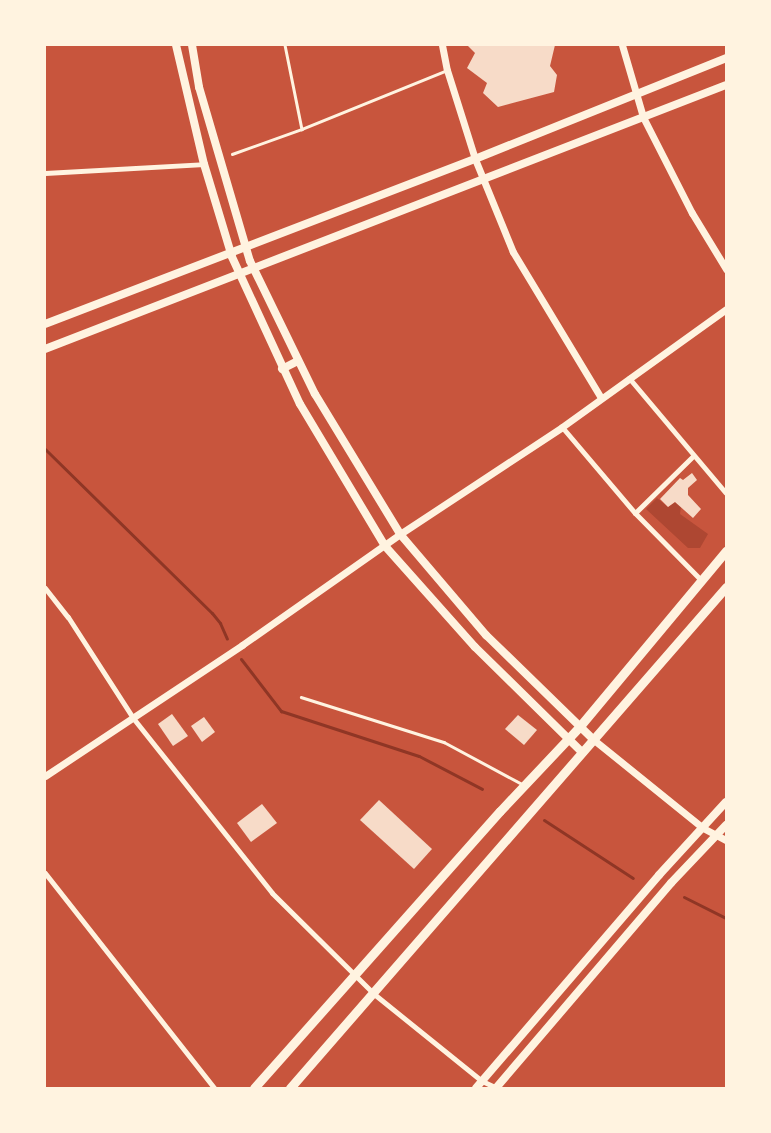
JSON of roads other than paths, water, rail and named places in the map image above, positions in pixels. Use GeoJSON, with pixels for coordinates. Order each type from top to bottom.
{"type":"FeatureCollection","features":[{"type":"Feature","properties":{"kind":"main road"},"geometry":{"type":"LineString","coordinates":[[176,45],[204,164],[230,253],[238,276],[300,404],[385,546],[475,647],[582,753]]}},
{"type":"Feature","properties":{"kind":"main road"},"geometry":{"type":"LineString","coordinates":[[192,45],[199,87],[245,247],[254,270],[315,394],[400,534],[486,635],[594,740]]}},
{"type":"Feature","properties":{"kind":"main road"},"geometry":{"type":"LineString","coordinates":[[45,324],[475,159],[726,58]]}},
{"type":"Feature","properties":{"kind":"main road"},"geometry":{"type":"LineString","coordinates":[[45,349],[254,270],[726,86]]}},
{"type":"Feature","properties":{"kind":"main road"},"geometry":{"type":"LineString","coordinates":[[186,91],[199,87]]}},
{"type":"Feature","properties":{"kind":"main road"},"geometry":{"type":"LineString","coordinates":[[282,368],[298,362]]}},
{"type":"Feature","properties":{"kind":"main road"},"geometry":{"type":"LineString","coordinates":[[254,1088],[500,811],[524,788],[580,726],[726,551]]}},
{"type":"Feature","properties":{"kind":"main road"},"geometry":{"type":"LineString","coordinates":[[290,1088],[374,994],[726,587]]}},
{"type":"Feature","properties":{"kind":"main road"},"geometry":{"type":"LineString","coordinates":[[476,1088],[658,876],[726,802]]}},
{"type":"Feature","properties":{"kind":"main road"},"geometry":{"type":"LineString","coordinates":[[497,1088],[671,882],[726,825]]}},
{"type":"Feature","properties":{"kind":"street"},"geometry":{"type":"LineString","coordinates":[[442,45],[447,70],[475,159],[512,252],[601,398]]}},
{"type":"Feature","properties":{"kind":"street"},"geometry":{"type":"LineString","coordinates":[[622,45],[643,117],[692,213],[726,269]]}},
{"type":"Feature","properties":{"kind":"street"},"geometry":{"type":"LineString","coordinates":[[45,173],[204,164]]}},
{"type":"Feature","properties":{"kind":"street"},"geometry":{"type":"LineString","coordinates":[[45,776],[226,656],[400,534],[562,427],[726,309]]}},
{"type":"Feature","properties":{"kind":"street"},"geometry":{"type":"LineString","coordinates":[[629,378],[726,494]]}},
{"type":"Feature","properties":{"kind":"street"},"geometry":{"type":"LineString","coordinates":[[562,427],[635,513],[701,580]]}},
{"type":"Feature","properties":{"kind":"street"},"geometry":{"type":"LineString","coordinates":[[635,513],[693,456]]}},
{"type":"Feature","properties":{"kind":"street"},"geometry":{"type":"LineString","coordinates":[[45,588],[68,617],[134,718],[272,893],[374,994],[482,1081],[497,1088]]}},
{"type":"Feature","properties":{"kind":"street"},"geometry":{"type":"LineString","coordinates":[[594,740],[703,828],[718,834],[726,840]]}},
{"type":"Feature","properties":{"kind":"street"},"geometry":{"type":"LineString","coordinates":[[45,873],[214,1088]]}},
{"type":"Feature","properties":{"kind":"lane"},"geometry":{"type":"LineString","coordinates":[[286,45],[302,129]]}},
{"type":"Feature","properties":{"kind":"lane"},"geometry":{"type":"LineString","coordinates":[[232,154],[302,129],[447,70]]}},
{"type":"Feature","properties":{"kind":"lane"},"geometry":{"type":"LineString","coordinates":[[301,697],[444,742],[524,788]]}},
{"type":"Feature","properties":{"kind":"waterway"},"geometry":{"type":"LineString","coordinates":[[45,449],[212,613],[220,623],[227,639]]}},
{"type":"Feature","properties":{"kind":"waterway"},"geometry":{"type":"LineString","coordinates":[[241,659],[281,711],[419,756],[482,789]]}},
{"type":"Feature","properties":{"kind":"waterway"},"geometry":{"type":"LineString","coordinates":[[544,820],[633,878]]}},
{"type":"Feature","properties":{"kind":"waterway"},"geometry":{"type":"LineString","coordinates":[[684,897],[726,918]]}}]}
